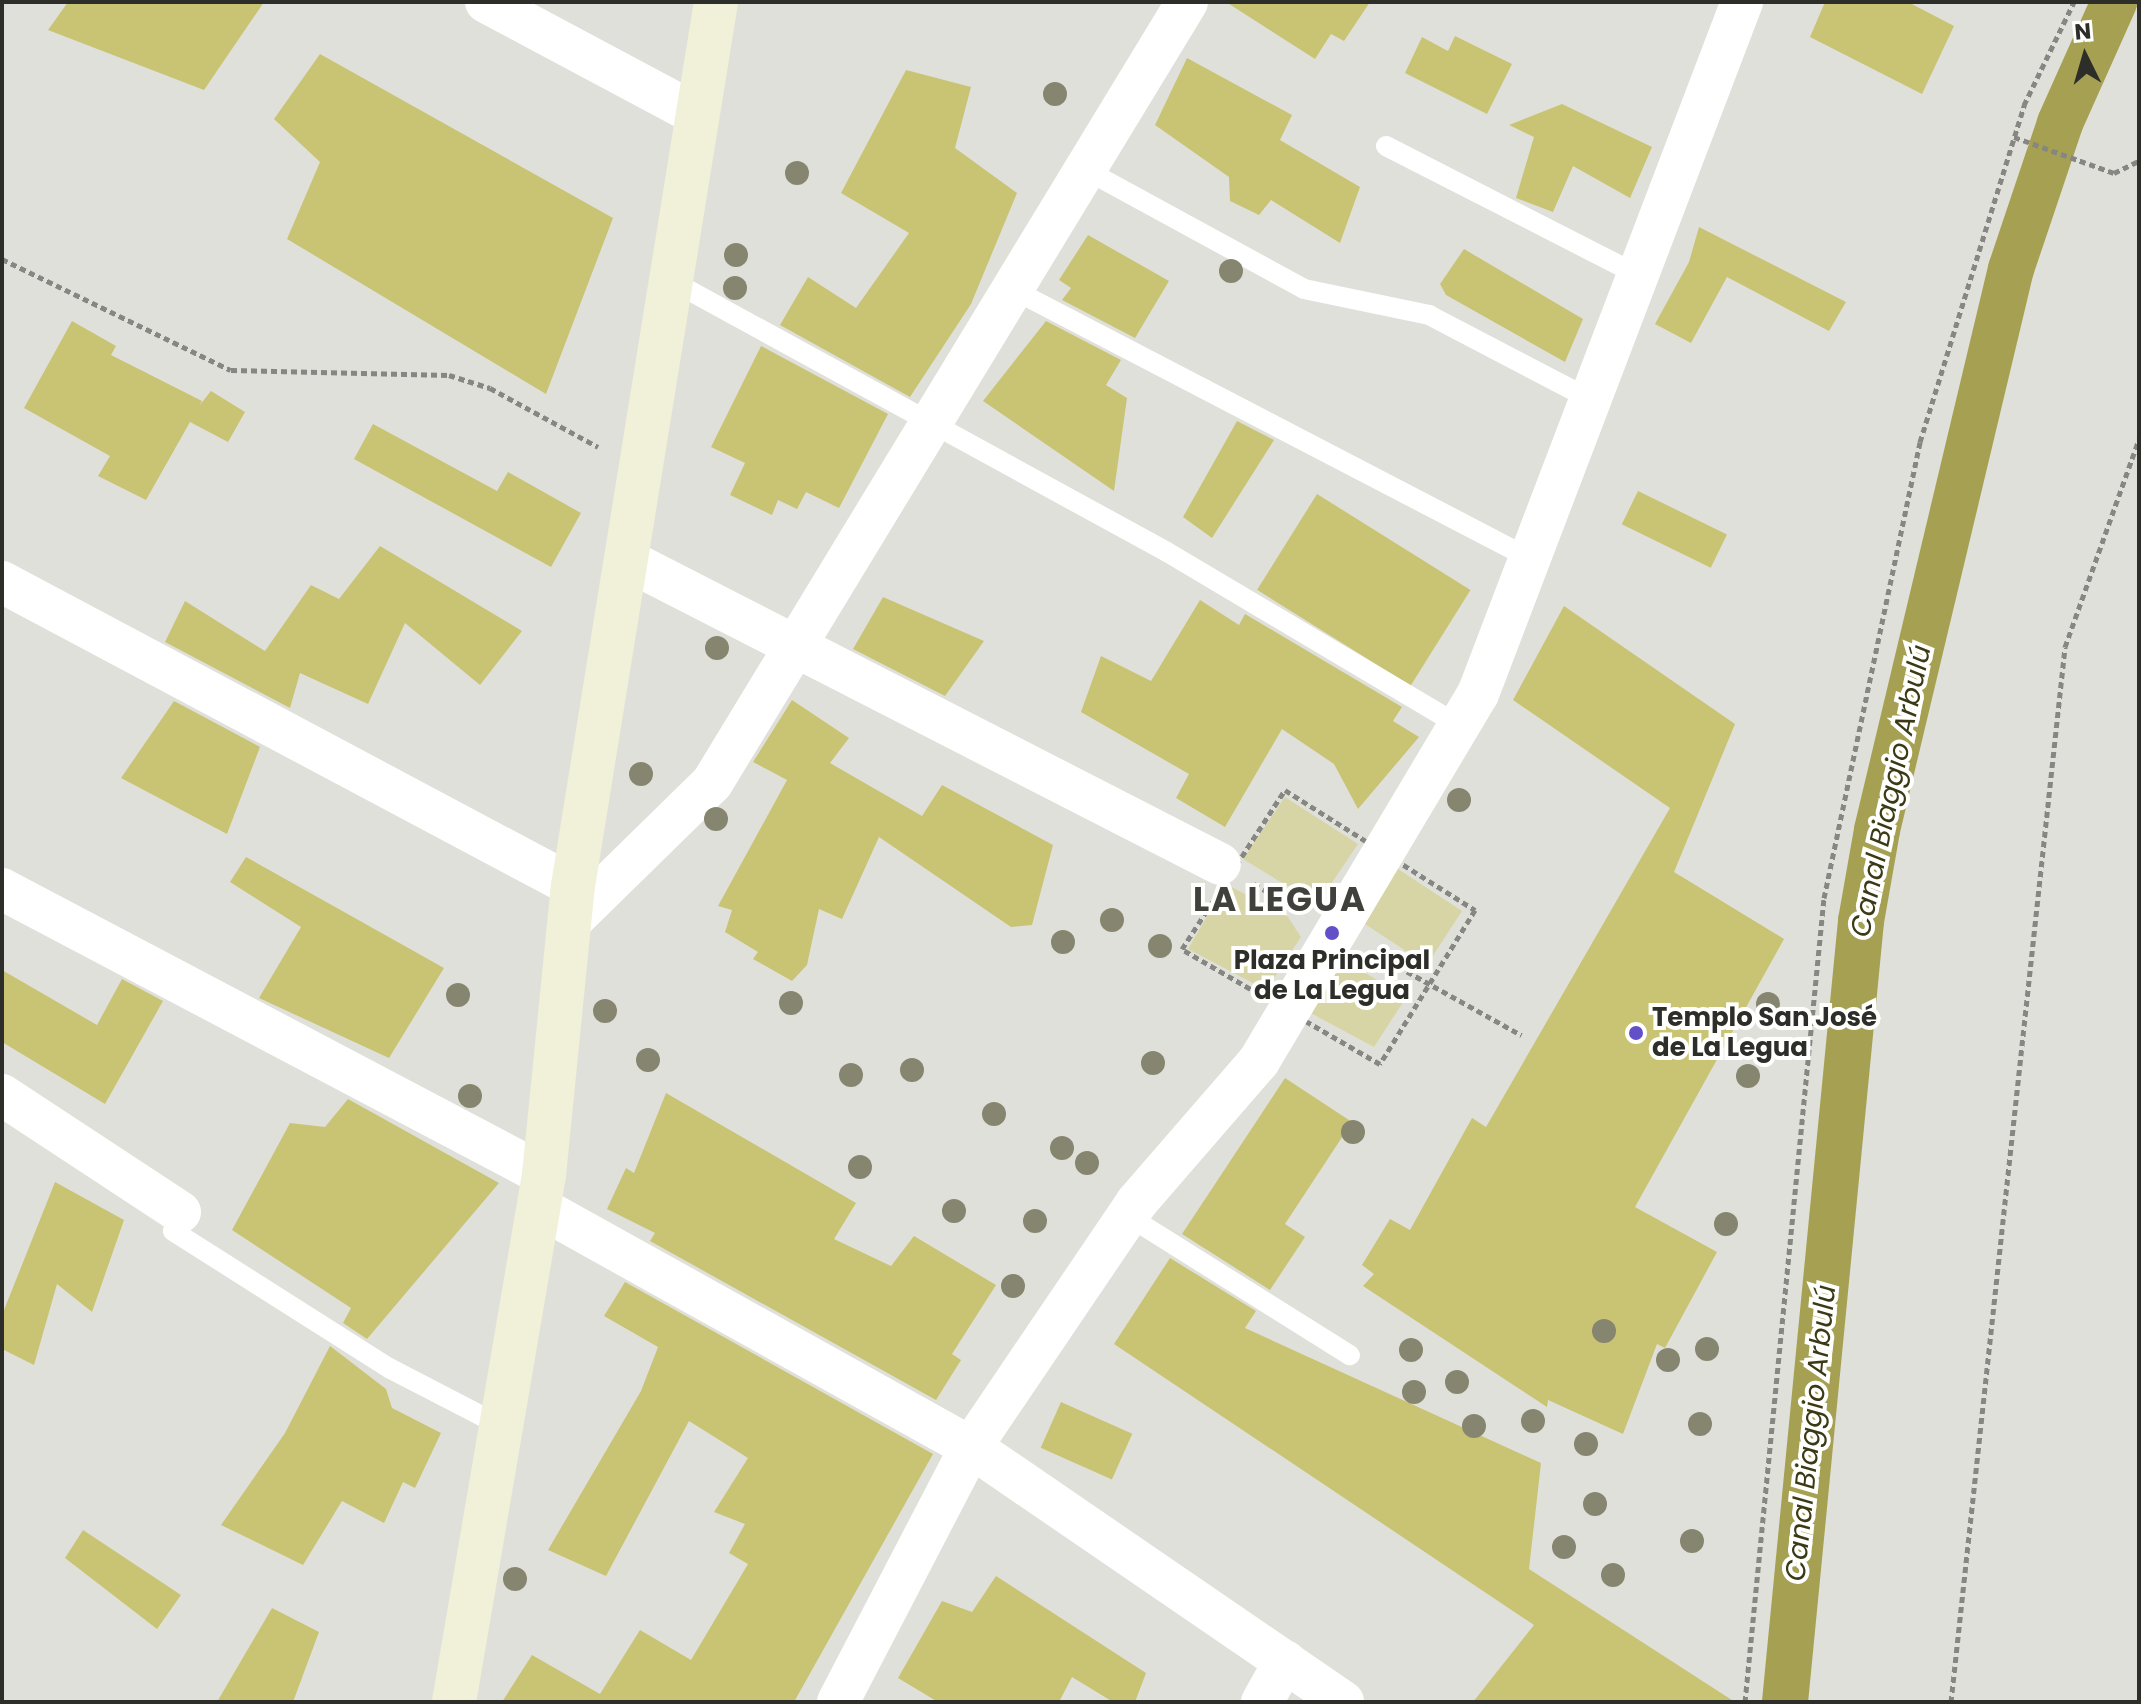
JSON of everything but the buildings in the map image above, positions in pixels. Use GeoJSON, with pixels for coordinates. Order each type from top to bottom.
{"type":"FeatureCollection","features":[{"type":"Feature","properties":{"kind":"main road"},"geometry":{"type":"LineString","coordinates":[[454,1702],[541,1191],[573,902],[716,2]]}},
{"type":"Feature","properties":{"kind":"street"},"geometry":{"type":"LineString","coordinates":[[486,2],[698,115]]}},
{"type":"Feature","properties":{"kind":"street"},"geometry":{"type":"LineString","coordinates":[[838,1702],[971,1447],[1128,1216],[1259,1061],[1460,726],[1529,558],[1634,273],[1742,2]]}},
{"type":"Feature","properties":{"kind":"street"},"geometry":{"type":"LineString","coordinates":[[2,582],[573,902],[712,783],[793,645],[934,424],[1086,170],[1172,7]]}},
{"type":"Feature","properties":{"kind":"street"},"geometry":{"type":"LineString","coordinates":[[629,561],[1220,864]]}},
{"type":"Feature","properties":{"kind":"street"},"geometry":{"type":"LineString","coordinates":[[2,889],[541,1191],[971,1447],[1343,1702]]}},
{"type":"Feature","properties":{"kind":"street"},"geometry":{"type":"LineString","coordinates":[[2,1095],[180,1212]]}},
{"type":"Feature","properties":{"kind":"street"},"geometry":{"type":"LineString","coordinates":[[1262,1702],[1285,1661]]}},
{"type":"Feature","properties":{"kind":"lane"},"geometry":{"type":"LineString","coordinates":[[1386,146],[1634,273]]}},
{"type":"Feature","properties":{"kind":"lane"},"geometry":{"type":"LineString","coordinates":[[1086,170],[1304,289],[1429,315],[1588,398]]}},
{"type":"Feature","properties":{"kind":"lane"},"geometry":{"type":"LineString","coordinates":[[672,281],[934,424],[1460,726]]}},
{"type":"Feature","properties":{"kind":"lane"},"geometry":{"type":"LineString","coordinates":[[1014,290],[1529,558]]}},
{"type":"Feature","properties":{"kind":"lane"},"geometry":{"type":"LineString","coordinates":[[180,1212],[173,1231],[389,1368],[501,1426]]}},
{"type":"Feature","properties":{"kind":"lane"},"geometry":{"type":"LineString","coordinates":[[1128,1216],[1350,1355]]}},
{"type":"Feature","properties":{"kind":"path"},"geometry":{"type":"LineString","coordinates":[[1745,1702],[1824,898],[1920,442],[2014,137],[2074,2]]}},
{"type":"Feature","properties":{"kind":"path"},"geometry":{"type":"LineString","coordinates":[[2014,137],[2114,173],[2139,161]]}},
{"type":"Feature","properties":{"kind":"path"},"geometry":{"type":"LineString","coordinates":[[2,259],[231,370],[449,375],[490,388],[642,472]]}},
{"type":"Feature","properties":{"kind":"path"},"geometry":{"type":"LineString","coordinates":[[1951,1702],[2065,647],[2139,439]]}},
{"type":"Feature","properties":{"kind":"shaded area"},"geometry":{"type":"Polygon","coordinates":[[[1285,797],[1358,844],[1323,896],[1307,898],[1243,859],[1285,797]]]}},
{"type":"Feature","properties":{"kind":"shaded area"},"geometry":{"type":"Polygon","coordinates":[[[1389,863],[1462,911],[1427,965],[1365,924],[1358,909],[1389,863]]]}},
{"type":"Feature","properties":{"kind":"shaded area"},"geometry":{"type":"Polygon","coordinates":[[[1226,884],[1288,917],[1301,937],[1266,990],[1188,949],[1226,884]]]}},
{"type":"Feature","properties":{"kind":"shaded area"},"geometry":{"type":"Polygon","coordinates":[[[1341,960],[1407,996],[1374,1047],[1305,1010],[1341,960]]]}},
{"type":"Feature","properties":{"kind":"waterway","name":"Canal Biaggio Arbulú"},"geometry":{"type":"LineString","coordinates":[[1785,1702],[1861,921],[1877,830],[2011,269],[2060,123],[2114,2]]}},
{"type":"Feature","properties":{"kind":"place","name":"Plaza Principal de La Legua"},"geometry":{"type":"Point","coordinates":[1332,933]}},
{"type":"Feature","properties":{"kind":"place","name":"Templo San José de La Legua"},"geometry":{"type":"Point","coordinates":[1636,1033]}},
{"type":"Feature","properties":{"kind":"district","name":"LA LEGUA"},"geometry":{"type":"Point","coordinates":[1280,900]}}]}
